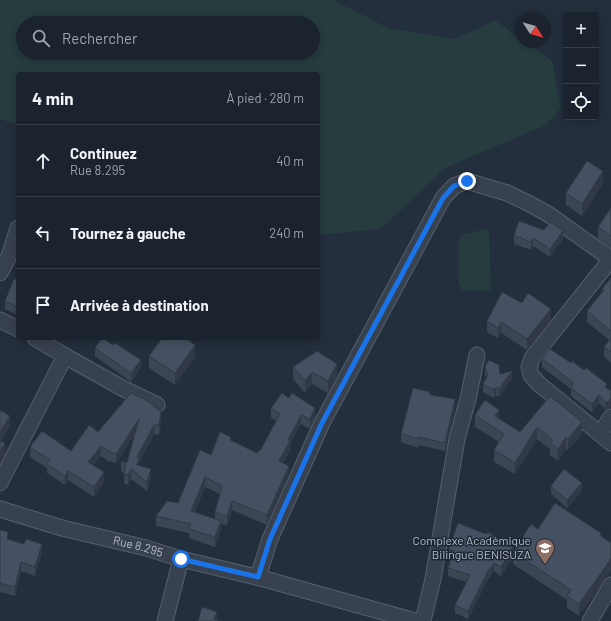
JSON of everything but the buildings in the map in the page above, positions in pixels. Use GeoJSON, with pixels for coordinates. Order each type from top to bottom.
{"type":"FeatureCollection","features":[{"type":"Feature","properties":{"kind":"street"},"geometry":{"type":"LineString","coordinates":[[258,577],[270,539],[322,423],[443,198],[454,186],[467,181],[507,194],[530,204],[548,214],[611,259],[532,358],[529,367],[532,375],[539,384],[605,438],[611,417]]}},
{"type":"Feature","properties":{"kind":"street"},"geometry":{"type":"LineString","coordinates":[[0,273],[9,256],[16,234]]}},
{"type":"Feature","properties":{"kind":"street"},"geometry":{"type":"LineString","coordinates":[[0,321],[16,328]]}},
{"type":"Feature","properties":{"kind":"street"},"geometry":{"type":"LineString","coordinates":[[37,340],[122,388],[157,405]]}},
{"type":"Feature","properties":{"kind":"street"},"geometry":{"type":"LineString","coordinates":[[424,621],[433,579],[457,439],[468,399],[477,355]]}},
{"type":"Feature","properties":{"kind":"street"},"geometry":{"type":"LineString","coordinates":[[0,483],[45,396],[60,363],[65,356]]}},
{"type":"Feature","properties":{"kind":"street","name":"Rue 8.295"},"geometry":{"type":"LineString","coordinates":[[0,509],[62,528],[146,548],[181,559],[258,577],[415,621]]}},
{"type":"Feature","properties":{"kind":"street"},"geometry":{"type":"LineString","coordinates":[[166,621],[181,559]]}},
{"type":"Feature","properties":{"kind":"street"},"geometry":{"type":"LineString","coordinates":[[590,621],[611,585]]}},
{"type":"Feature","properties":{"kind":"green space"},"geometry":{"type":"Polygon","coordinates":[[[0,0],[333,0],[388,28],[455,39],[495,20],[515,35],[515,48],[534,48],[552,61],[561,108],[546,125],[445,168],[381,229],[320,235],[320,72],[16,72],[16,124],[0,119],[0,0]]]}},
{"type":"Feature","properties":{"kind":"green space"},"geometry":{"type":"Polygon","coordinates":[[[486,229],[489,233],[491,288],[489,291],[462,290],[459,284],[459,238],[461,235],[486,229]]]}},
{"type":"Feature","properties":{"kind":"place","name":"Complexe Académique Bilingue BENISUZA"},"geometry":{"type":"Point","coordinates":[545,565]}},
{"type":"Feature","properties":{"kind":"route"},"geometry":{"type":"LineString","coordinates":[[181,559],[258,577],[270,539],[322,423],[443,198],[454,186],[467,181]]}}]}
